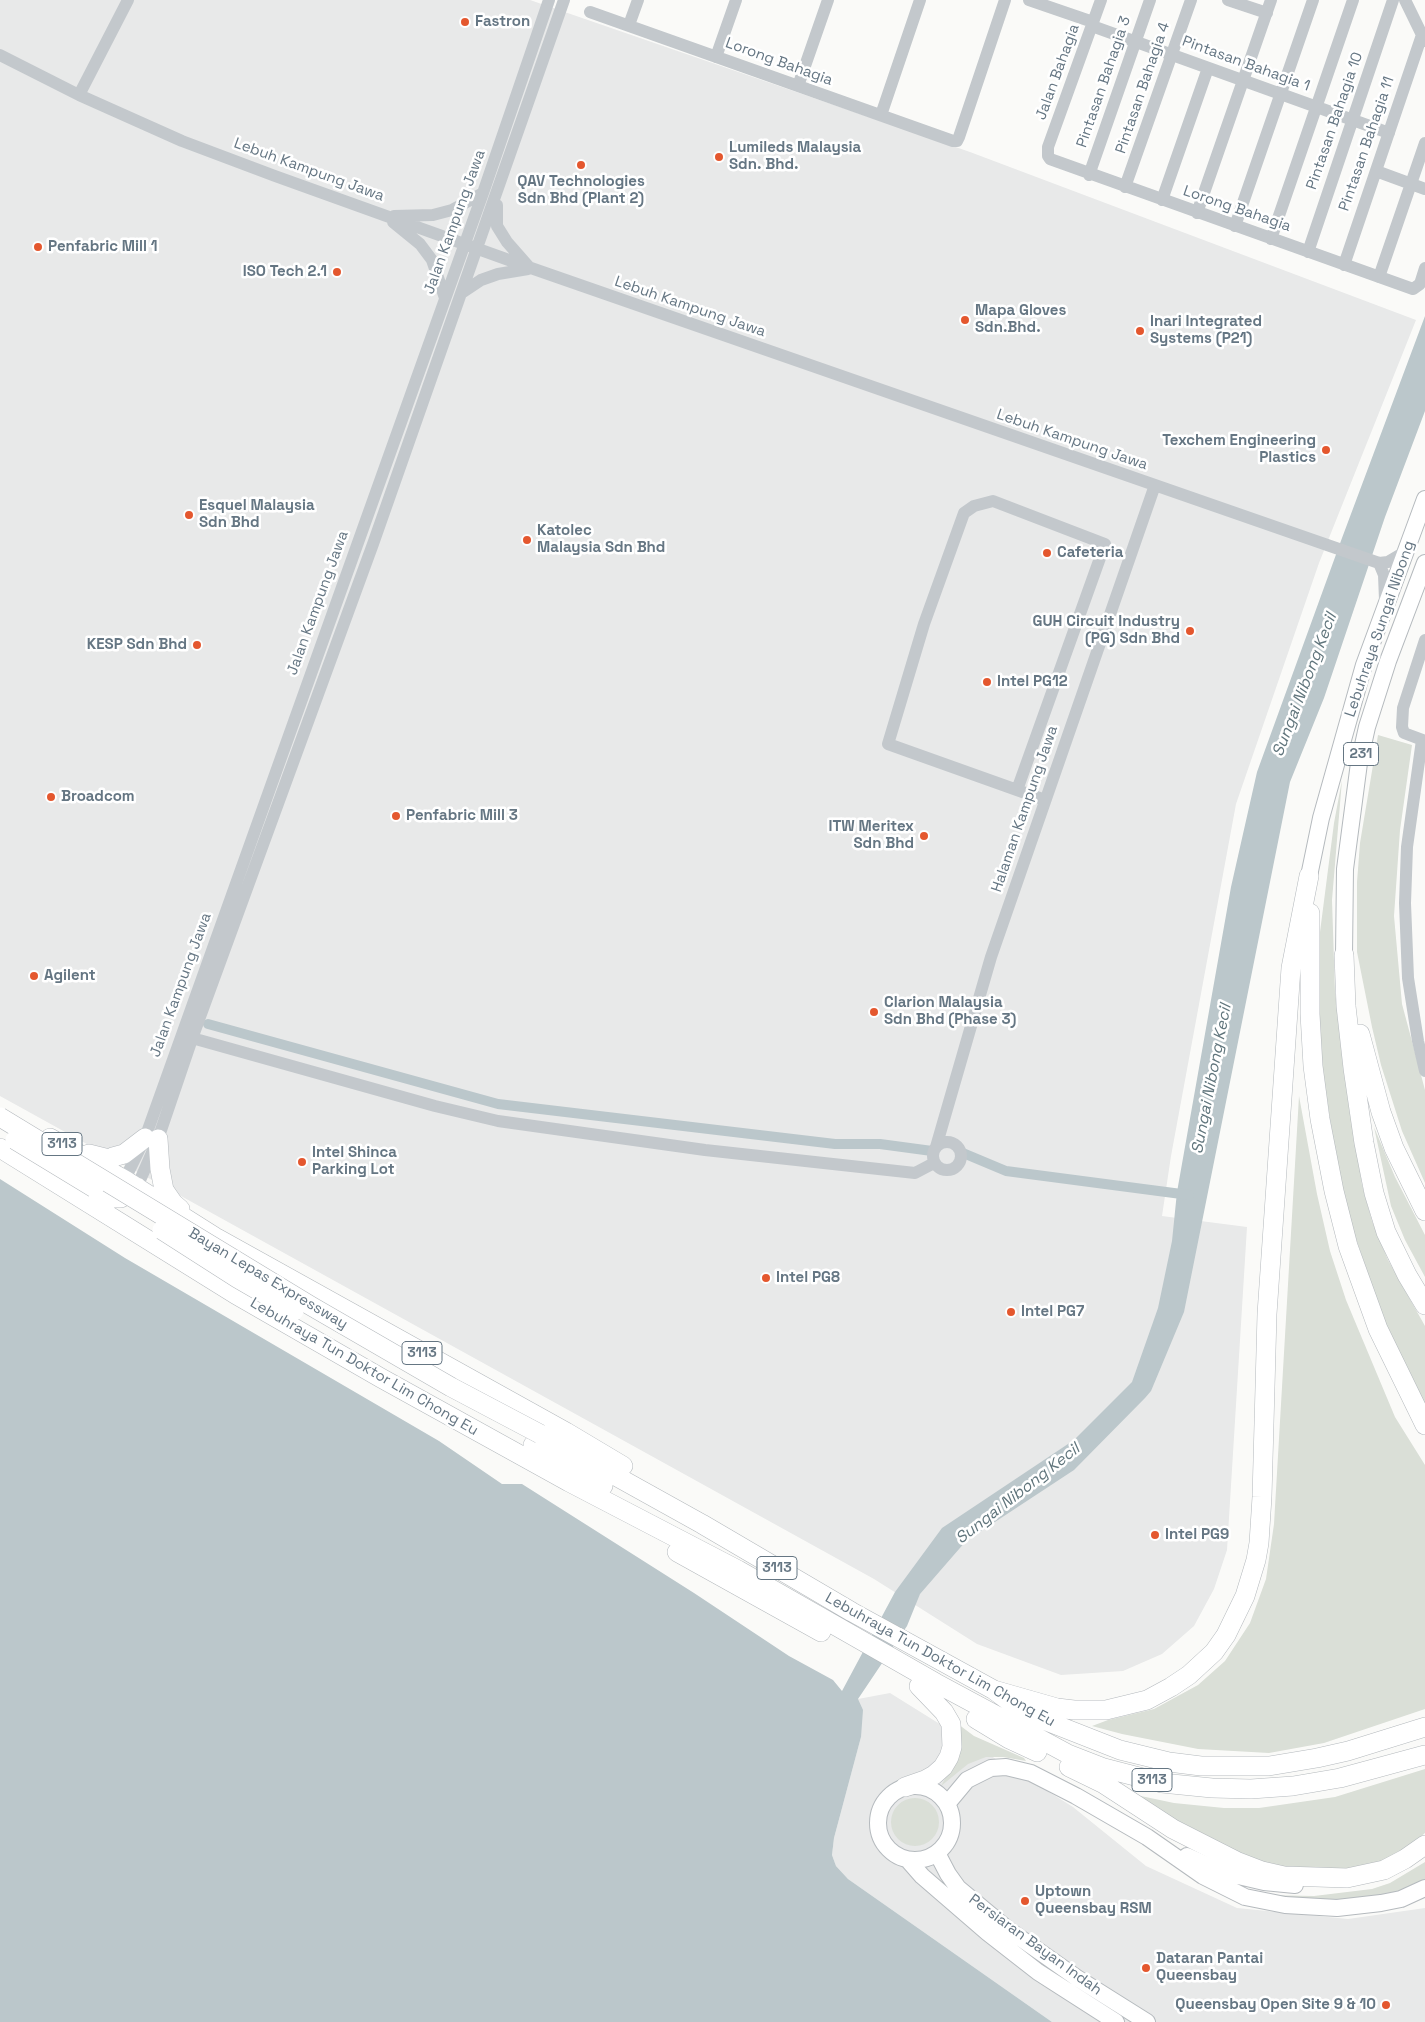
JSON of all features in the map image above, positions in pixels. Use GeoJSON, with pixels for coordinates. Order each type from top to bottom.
{"type":"FeatureCollection","features":[{"type":"Feature","properties":{"kind":"highway"},"geometry":{"type":"LineString","coordinates":[[1310,876],[1310,1014],[1313,1066],[1320,1119],[1334,1191],[1348,1246],[1378,1329],[1425,1426]]}},
{"type":"Feature","properties":{"kind":"highway"},"geometry":{"type":"LineString","coordinates":[[994,1690],[1057,1708],[1074,1710],[1106,1710],[1147,1700],[1172,1687],[1214,1652],[1226,1635],[1245,1596],[1259,1543],[1267,1314],[1291,968],[1310,876]]}},
{"type":"Feature","properties":{"kind":"highway"},"geometry":{"type":"LineString","coordinates":[[1344,955],[1364,1055],[1381,1112],[1394,1148],[1425,1211]]}},
{"type":"Feature","properties":{"kind":"highway"},"geometry":{"type":"LineString","coordinates":[[1344,955],[1346,1006],[1353,1068],[1370,1175],[1386,1232],[1406,1275],[1425,1305]]}},
{"type":"Feature","properties":{"kind":"highway","name":"Lebuhraya Tun Doktor Lim Chong Eu"},"geometry":{"type":"LineString","coordinates":[[0,1109],[131,1183],[215,1237],[566,1432],[643,1478],[702,1524]]}},
{"type":"Feature","properties":{"kind":"highway","name":"Bayan Lepas Expressway"},"geometry":{"type":"LineString","coordinates":[[0,1117],[310,1306],[451,1387],[537,1440]]}},
{"type":"Feature","properties":{"kind":"highway","name":"Bayan Lepas Expressway"},"geometry":{"type":"LineString","coordinates":[[0,1131],[268,1296],[537,1440]]}},
{"type":"Feature","properties":{"kind":"highway"},"geometry":{"type":"LineString","coordinates":[[58,1142],[92,1156],[109,1158],[124,1154],[152,1139],[164,1190],[173,1203],[215,1237]]}},
{"type":"Feature","properties":{"kind":"highway"},"geometry":{"type":"LineString","coordinates":[[5,1151],[26,1159],[89,1194],[103,1198],[110,1206],[121,1198],[131,1183]]}},
{"type":"Feature","properties":{"kind":"highway","name":"Lebuhraya Tun Doktor Lim Chong Eu"},"geometry":{"type":"LineString","coordinates":[[110,1206],[235,1294],[570,1482],[738,1570]]}},
{"type":"Feature","properties":{"kind":"highway","name":"Lebuhraya Tun Doktor Lim Chong Eu"},"geometry":{"type":"LineString","coordinates":[[537,1440],[702,1524],[852,1612],[994,1690],[1017,1707],[1095,1742],[1145,1757],[1202,1766],[1253,1767],[1309,1760],[1348,1751],[1425,1727]]}},
{"type":"Feature","properties":{"kind":"highway","name":"Lebuhraya Tun Doktor Lim Chong Eu"},"geometry":{"type":"LineString","coordinates":[[537,1440],[841,1636],[899,1668],[1068,1754],[1104,1768],[1162,1783],[1212,1788],[1258,1789],[1293,1786],[1340,1778],[1425,1755]]}},
{"type":"Feature","properties":{"kind":"highway"},"geometry":{"type":"LineString","coordinates":[[570,1482],[588,1501],[790,1615],[841,1636]]}},
{"type":"Feature","properties":{"kind":"highway"},"geometry":{"type":"LineString","coordinates":[[899,1668],[944,1712],[951,1724],[952,1747],[943,1767],[934,1775],[904,1787]]}},
{"type":"Feature","properties":{"kind":"highway"},"geometry":{"type":"LineString","coordinates":[[919,1686],[1009,1739],[1087,1774],[1173,1829],[1236,1861],[1262,1871],[1284,1876],[1308,1878],[1347,1878],[1376,1872],[1405,1859],[1425,1845]]}},
{"type":"Feature","properties":{"kind":"main road","name":"Lebuhraya Sungai Nibong"},"geometry":{"type":"LineString","coordinates":[[1310,876],[1321,818],[1352,705],[1385,605],[1425,499]]}},
{"type":"Feature","properties":{"kind":"main road","name":"Lebuhraya Sungai Nibong"},"geometry":{"type":"LineString","coordinates":[[1344,955],[1345,869],[1359,763],[1367,727],[1388,661],[1425,563]]}},
{"type":"Feature","properties":{"kind":"main road"},"geometry":{"type":"LineString","coordinates":[[948,1804],[967,1780],[991,1768],[1006,1767],[1031,1773],[1076,1796],[1147,1837],[1215,1883],[1235,1894],[1269,1903],[1312,1908],[1362,1906],[1401,1898],[1425,1888]]}},
{"type":"Feature","properties":{"kind":"main road"},"geometry":{"type":"LineString","coordinates":[[917,1786],[929,1788],[940,1794],[948,1804],[952,1814],[953,1825],[945,1846],[928,1858],[908,1860],[890,1851],[880,1834],[878,1825],[882,1805],[896,1791],[904,1787],[917,1786]]}},
{"type":"Feature","properties":{"kind":"main road"},"geometry":{"type":"LineString","coordinates":[[1147,1837],[1216,1870],[1264,1882],[1309,1886],[1331,1884],[1376,1872]]}},
{"type":"Feature","properties":{"kind":"main road","name":"Persiaran Bayan Indah"},"geometry":{"type":"LineString","coordinates":[[937,1853],[958,1888],[1006,1928],[1077,1978],[1147,2022]]}},
{"type":"Feature","properties":{"kind":"main road","name":"Persiaran Bayan Indah"},"geometry":{"type":"LineString","coordinates":[[908,1860],[922,1876],[988,1934],[1038,1972],[1116,2022]]}},
{"type":"Feature","properties":{"kind":"street"},"geometry":{"type":"LineString","coordinates":[[79,95],[128,0]]}},
{"type":"Feature","properties":{"kind":"street","name":"Jalan Kampung Jawa"},"geometry":{"type":"LineString","coordinates":[[152,1139],[184,1025],[483,193],[549,0]]}},
{"type":"Feature","properties":{"kind":"street","name":"Jalan Kampung Jawa"},"geometry":{"type":"LineString","coordinates":[[131,1183],[152,1139],[192,1038],[463,292],[564,0]]}},
{"type":"Feature","properties":{"kind":"street"},"geometry":{"type":"LineString","coordinates":[[629,26],[638,0]]}},
{"type":"Feature","properties":{"kind":"street"},"geometry":{"type":"LineString","coordinates":[[716,56],[736,0]]}},
{"type":"Feature","properties":{"kind":"street"},"geometry":{"type":"LineString","coordinates":[[798,86],[828,0]]}},
{"type":"Feature","properties":{"kind":"street"},"geometry":{"type":"LineString","coordinates":[[881,115],[920,0]]}},
{"type":"Feature","properties":{"kind":"street","name":"Lorong Bahagia"},"geometry":{"type":"LineString","coordinates":[[590,12],[957,141],[1005,0]]}},
{"type":"Feature","properties":{"kind":"street","name":"Pintasan Bahagia 1"},"geometry":{"type":"LineString","coordinates":[[1029,0],[1135,42],[1389,132]]}},
{"type":"Feature","properties":{"kind":"street","name":"Jalan Bahagia"},"geometry":{"type":"LineString","coordinates":[[1048,156],[1048,147],[1101,0]]}},
{"type":"Feature","properties":{"kind":"street","name":"Pintasan Bahagia 3"},"geometry":{"type":"LineString","coordinates":[[1089,174],[1150,0]]}},
{"type":"Feature","properties":{"kind":"street","name":"Pintasan Bahagia 4"},"geometry":{"type":"LineString","coordinates":[[1125,187],[1191,0]]}},
{"type":"Feature","properties":{"kind":"street"},"geometry":{"type":"LineString","coordinates":[[1230,0],[1267,13]]}},
{"type":"Feature","properties":{"kind":"street"},"geometry":{"type":"LineString","coordinates":[[1197,213],[1271,0]]}},
{"type":"Feature","properties":{"kind":"street"},"geometry":{"type":"LineString","coordinates":[[1235,226],[1313,0]]}},
{"type":"Feature","properties":{"kind":"street"},"geometry":{"type":"LineString","coordinates":[[1271,239],[1353,0]]}},
{"type":"Feature","properties":{"kind":"street","name":"Pintasan Bahagia 10"},"geometry":{"type":"LineString","coordinates":[[1308,252],[1393,0]]}},
{"type":"Feature","properties":{"kind":"street"},"geometry":{"type":"LineString","coordinates":[[1405,0],[1423,38]]}},
{"type":"Feature","properties":{"kind":"street","name":"Pintasan Bahagia 11"},"geometry":{"type":"LineString","coordinates":[[1344,264],[1423,38]]}},
{"type":"Feature","properties":{"kind":"street","name":"Lebuh Kampung Jawa"},"geometry":{"type":"LineString","coordinates":[[0,55],[79,95],[182,141],[464,245],[1376,562]]}},
{"type":"Feature","properties":{"kind":"street"},"geometry":{"type":"LineString","coordinates":[[1162,200],[1208,68]]}},
{"type":"Feature","properties":{"kind":"street"},"geometry":{"type":"LineString","coordinates":[[1379,277],[1425,143]]}},
{"type":"Feature","properties":{"kind":"street","name":"Lorong Bahagia"},"geometry":{"type":"LineString","coordinates":[[1048,156],[1054,162],[1413,289],[1417,288],[1425,268]]}},
{"type":"Feature","properties":{"kind":"street"},"geometry":{"type":"LineString","coordinates":[[1376,171],[1425,189]]}},
{"type":"Feature","properties":{"kind":"street"},"geometry":{"type":"LineString","coordinates":[[386,216],[433,215],[452,210],[483,193]]}},
{"type":"Feature","properties":{"kind":"street"},"geometry":{"type":"LineString","coordinates":[[463,292],[480,280],[530,268],[507,242],[497,226],[497,196]]}},
{"type":"Feature","properties":{"kind":"street"},"geometry":{"type":"LineString","coordinates":[[386,216],[420,244],[432,260],[445,298]]}},
{"type":"Feature","properties":{"kind":"street","name":"Halaman Kampung Jawa"},"geometry":{"type":"LineString","coordinates":[[936,1147],[991,957],[1155,485]]}},
{"type":"Feature","properties":{"kind":"street"},"geometry":{"type":"LineString","coordinates":[[1017,790],[1105,544],[993,501],[974,506],[964,513],[924,624],[888,744],[1045,800]]}},
{"type":"Feature","properties":{"kind":"street"},"geometry":{"type":"LineString","coordinates":[[1385,605],[1386,586],[1376,562],[1388,562],[1405,552]]}},
{"type":"Feature","properties":{"kind":"street"},"geometry":{"type":"LineString","coordinates":[[1425,640],[1403,708],[1402,730],[1409,736],[1424,740],[1407,847],[1405,903],[1408,978],[1425,1071]]}},
{"type":"Feature","properties":{"kind":"street"},"geometry":{"type":"LineString","coordinates":[[192,1038],[435,1106],[498,1121],[705,1150],[910,1173],[915,1173],[934,1163]]}},
{"type":"Feature","properties":{"kind":"street"},"geometry":{"type":"LineString","coordinates":[[952,1142],[961,1151],[962,1158],[958,1166],[950,1171],[942,1170],[934,1163],[933,1158],[936,1147],[942,1143],[952,1142]]}},
{"type":"Feature","properties":{"kind":"shaded area"},"geometry":{"type":"Polygon","coordinates":[[[0,0],[530,0],[970,152],[1416,320],[1319,563],[1236,804],[1171,1156],[1162,1216],[1247,1227],[1227,1550],[1214,1589],[1194,1626],[1162,1654],[1123,1671],[1061,1675],[977,1644],[874,1579],[0,1096],[0,0]]]}},
{"type":"Feature","properties":{"kind":"shaded area"},"geometry":{"type":"Polygon","coordinates":[[[1378,735],[1412,745],[1400,830],[1394,916],[1402,1004],[1425,1090],[1425,1183],[1402,1131],[1381,1065],[1357,952],[1357,882],[1360,843],[1378,735]]]}},
{"type":"Feature","properties":{"kind":"shaded area"},"geometry":{"type":"Polygon","coordinates":[[[1342,780],[1332,900],[1335,992],[1345,1071],[1362,1185],[1372,1221],[1388,1260],[1425,1326],[1425,1409],[1392,1344],[1351,1224],[1336,1157],[1324,1081],[1318,1027],[1320,932],[1334,823],[1342,780]]]}},
{"type":"Feature","properties":{"kind":"shaded area"},"geometry":{"type":"Polygon","coordinates":[[[1299,1096],[1317,1194],[1330,1251],[1346,1300],[1395,1417],[1425,1465],[1425,1709],[1324,1743],[1269,1753],[1198,1749],[1092,1726],[1108,1720],[1154,1709],[1198,1685],[1225,1661],[1250,1623],[1266,1579],[1274,1524],[1299,1096]]]}},
{"type":"Feature","properties":{"kind":"shaded area"},"geometry":{"type":"Polygon","coordinates":[[[1374,1127],[1395,1177],[1425,1235],[1425,1277],[1405,1240],[1391,1206],[1374,1127]]]}},
{"type":"Feature","properties":{"kind":"shaded area"},"geometry":{"type":"Polygon","coordinates":[[[890,1693],[1073,1807],[1146,1866],[1237,1908],[1348,1919],[1425,1908],[1425,2022],[1052,2022],[848,1879],[836,1866],[832,1855],[834,1838],[861,1737],[858,1699],[890,1693]]]}},
{"type":"Feature","properties":{"kind":"shaded area"},"geometry":{"type":"Polygon","coordinates":[[[954,1721],[974,1736],[1024,1758],[1026,1761],[1003,1757],[986,1757],[968,1764],[941,1786],[948,1773],[954,1721]]]}},
{"type":"Feature","properties":{"kind":"shaded area"},"geometry":{"type":"Polygon","coordinates":[[[1425,1769],[1425,1833],[1407,1848],[1382,1862],[1344,1870],[1267,1866],[1203,1838],[1136,1795],[1174,1803],[1224,1808],[1259,1808],[1335,1797],[1425,1769]]]}},
{"type":"Feature","properties":{"kind":"shaded area"},"geometry":{"type":"Polygon","coordinates":[[[910,1798],[920,1798],[932,1805],[939,1817],[939,1827],[932,1839],[920,1846],[910,1846],[902,1842],[895,1835],[891,1827],[891,1817],[895,1809],[902,1802],[910,1798]]]}},
{"type":"Feature","properties":{"kind":"shaded area"},"geometry":{"type":"Polygon","coordinates":[[[1425,1862],[1425,1879],[1393,1895],[1363,1900],[1327,1901],[1263,1895],[1314,1896],[1372,1889],[1390,1883],[1425,1862]]]}},
{"type":"Feature","properties":{"kind":"water","name":"Sungai Nibong Kecil"},"geometry":{"type":"Polygon","coordinates":[[[1425,316],[1425,411],[1385,517],[1324,698],[1290,782],[1184,1312],[1151,1391],[1074,1470],[966,1541],[920,1594],[907,1626],[858,1699],[863,1710],[861,1737],[834,1838],[832,1855],[836,1866],[848,1879],[1052,2022],[0,2022],[0,1179],[125,1258],[439,1441],[502,1484],[522,1484],[694,1593],[789,1656],[833,1680],[842,1691],[895,1592],[942,1528],[1074,1440],[1132,1382],[1158,1308],[1172,1241],[1177,1192],[1231,887],[1257,772],[1425,316]]]}},
{"type":"Feature","properties":{"kind":"waterway"},"geometry":{"type":"LineString","coordinates":[[208,1024],[498,1104],[835,1144],[880,1144],[932,1151]]}},
{"type":"Feature","properties":{"kind":"waterway"},"geometry":{"type":"LineString","coordinates":[[963,1153],[1006,1171],[1189,1195]]}},
{"type":"Feature","properties":{"kind":"place","name":"Fastron"},"geometry":{"type":"Point","coordinates":[465,22]}},
{"type":"Feature","properties":{"kind":"place","name":"Lumileds Malaysia Sdn. Bhd."},"geometry":{"type":"Point","coordinates":[719,157]}},
{"type":"Feature","properties":{"kind":"place","name":"QAV Technologies Sdn Bhd (Plant 2)"},"geometry":{"type":"Point","coordinates":[581,165]}},
{"type":"Feature","properties":{"kind":"place","name":"Penfabric Mill 1"},"geometry":{"type":"Point","coordinates":[38,247]}},
{"type":"Feature","properties":{"kind":"place","name":"ISO Tech 2.1"},"geometry":{"type":"Point","coordinates":[337,272]}},
{"type":"Feature","properties":{"kind":"place","name":"Mapa Gloves Sdn.Bhd."},"geometry":{"type":"Point","coordinates":[965,320]}},
{"type":"Feature","properties":{"kind":"place","name":"Inari Integrated Systems (P21)"},"geometry":{"type":"Point","coordinates":[1140,331]}},
{"type":"Feature","properties":{"kind":"place","name":"Texchem Engineering Plastics"},"geometry":{"type":"Point","coordinates":[1326,450]}},
{"type":"Feature","properties":{"kind":"place","name":"Esquel Malaysia Sdn Bhd"},"geometry":{"type":"Point","coordinates":[189,515]}},
{"type":"Feature","properties":{"kind":"place","name":"Katolec Malaysia Sdn Bhd"},"geometry":{"type":"Point","coordinates":[527,540]}},
{"type":"Feature","properties":{"kind":"place","name":"Cafeteria"},"geometry":{"type":"Point","coordinates":[1047,553]}},
{"type":"Feature","properties":{"kind":"place","name":"GUH Circuit Industry (PG) Sdn Bhd"},"geometry":{"type":"Point","coordinates":[1190,631]}},
{"type":"Feature","properties":{"kind":"place","name":"KESP Sdn Bhd"},"geometry":{"type":"Point","coordinates":[197,645]}},
{"type":"Feature","properties":{"kind":"place","name":"Intel PG12"},"geometry":{"type":"Point","coordinates":[987,682]}},
{"type":"Feature","properties":{"kind":"place","name":"Broadcom"},"geometry":{"type":"Point","coordinates":[51,797]}},
{"type":"Feature","properties":{"kind":"place","name":"Penfabric Mill 3"},"geometry":{"type":"Point","coordinates":[396,816]}},
{"type":"Feature","properties":{"kind":"place","name":"ITW Meritex Sdn Bhd"},"geometry":{"type":"Point","coordinates":[924,836]}},
{"type":"Feature","properties":{"kind":"place","name":"Agilent"},"geometry":{"type":"Point","coordinates":[34,976]}},
{"type":"Feature","properties":{"kind":"place","name":"Clarion Malaysia Sdn Bhd (Phase 3)"},"geometry":{"type":"Point","coordinates":[874,1012]}},
{"type":"Feature","properties":{"kind":"place","name":"Intel Shinca Parking Lot"},"geometry":{"type":"Point","coordinates":[302,1162]}},
{"type":"Feature","properties":{"kind":"place","name":"Intel PG8"},"geometry":{"type":"Point","coordinates":[766,1278]}},
{"type":"Feature","properties":{"kind":"place","name":"Intel PG7"},"geometry":{"type":"Point","coordinates":[1011,1312]}},
{"type":"Feature","properties":{"kind":"place","name":"Intel PG9"},"geometry":{"type":"Point","coordinates":[1155,1535]}},
{"type":"Feature","properties":{"kind":"place","name":"Uptown Queensbay RSM"},"geometry":{"type":"Point","coordinates":[1025,1901]}},
{"type":"Feature","properties":{"kind":"place","name":"Dataran Pantai Queensbay"},"geometry":{"type":"Point","coordinates":[1146,1968]}},
{"type":"Feature","properties":{"kind":"place","name":"Queensbay Open Site 9 & 10"},"geometry":{"type":"Point","coordinates":[1386,2005]}}]}
